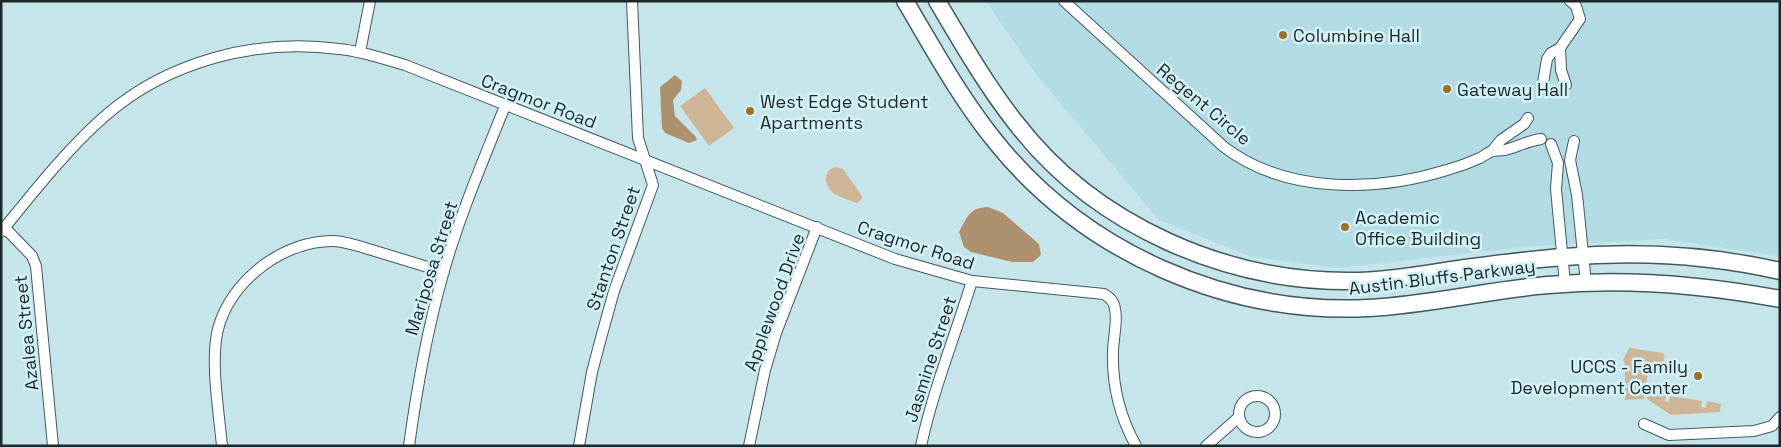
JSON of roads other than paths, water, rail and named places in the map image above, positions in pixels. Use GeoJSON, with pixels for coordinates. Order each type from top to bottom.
{"type":"FeatureCollection","features":[{"type":"Feature","properties":{"kind":"main road","name":"Austin Bluffs Parkway"},"geometry":{"type":"LineString","coordinates":[[904,1],[964,97],[994,140],[1049,198],[1106,239],[1131,254],[1205,287],[1271,302],[1334,309],[1370,308],[1586,283],[1667,285],[1721,290],[1780,299]]}},
{"type":"Feature","properties":{"kind":"main road","name":"Austin Bluffs Parkway"},"geometry":{"type":"LineString","coordinates":[[937,1],[987,83],[1016,123],[1044,155],[1092,198],[1118,215],[1177,246],[1214,260],[1272,275],[1304,279],[1359,281],[1563,257],[1622,254],[1686,257],[1748,264],[1780,270]]}},
{"type":"Feature","properties":{"kind":"street"},"geometry":{"type":"LineString","coordinates":[[360,52],[370,1]]}},
{"type":"Feature","properties":{"kind":"street","name":"Stanton Street"},"geometry":{"type":"LineString","coordinates":[[579,446],[589,389],[614,291],[653,185],[638,138],[632,1]]}},
{"type":"Feature","properties":{"kind":"street","name":"Regent Circle"},"geometry":{"type":"LineString","coordinates":[[1064,1],[1224,146],[1248,162],[1303,180],[1360,185],[1388,183],[1446,170],[1481,158],[1492,151],[1501,140],[1524,124],[1528,118]]}},
{"type":"Feature","properties":{"kind":"street"},"geometry":{"type":"LineString","coordinates":[[1542,89],[1547,59],[1551,53],[1560,48],[1580,19],[1576,6],[1570,1]]}},
{"type":"Feature","properties":{"kind":"street","name":"Cragmor Road"},"geometry":{"type":"LineString","coordinates":[[3,230],[78,142],[105,115],[126,100],[178,70],[234,53],[291,46],[317,46],[360,52],[405,65],[895,259],[972,282],[1104,294],[1112,300],[1116,310],[1112,350],[1113,373],[1124,418],[1136,446]]}},
{"type":"Feature","properties":{"kind":"street"},"geometry":{"type":"LineString","coordinates":[[1560,48],[1561,70],[1566,85]]}},
{"type":"Feature","properties":{"kind":"street","name":"Mariposa Street"},"geometry":{"type":"LineString","coordinates":[[409,446],[423,353],[444,272],[471,191],[505,106]]}},
{"type":"Feature","properties":{"kind":"street"},"geometry":{"type":"LineString","coordinates":[[1574,141],[1570,160],[1577,195],[1586,283]]}},
{"type":"Feature","properties":{"kind":"street","name":"Regent Circle"},"geometry":{"type":"LineString","coordinates":[[1492,151],[1505,150],[1525,142],[1546,142],[1558,163],[1556,189],[1565,284]]}},
{"type":"Feature","properties":{"kind":"street","name":"Applewood Drive"},"geometry":{"type":"LineString","coordinates":[[749,446],[764,370],[776,333],[817,227]]}},
{"type":"Feature","properties":{"kind":"street","name":"Azalea Street"},"geometry":{"type":"LineString","coordinates":[[3,230],[32,256],[36,266],[53,446]]}},
{"type":"Feature","properties":{"kind":"street"},"geometry":{"type":"LineString","coordinates":[[222,446],[216,371],[218,330],[223,316],[245,281],[268,261],[304,246],[319,242],[336,241],[352,244],[444,272]]}},
{"type":"Feature","properties":{"kind":"street","name":"Jasmine Street"},"geometry":{"type":"LineString","coordinates":[[921,446],[935,389],[956,333],[972,282]]}},
{"type":"Feature","properties":{"kind":"street"},"geometry":{"type":"LineString","coordinates":[[1206,446],[1239,417]]}},
{"type":"Feature","properties":{"kind":"street"},"geometry":{"type":"LineString","coordinates":[[1644,424],[1669,435],[1754,431],[1772,426],[1780,417]]}},
{"type":"Feature","properties":{"kind":"place","name":"Columbine Hall"},"geometry":{"type":"Point","coordinates":[1283,35]}},
{"type":"Feature","properties":{"kind":"place","name":"Gateway Hall"},"geometry":{"type":"Point","coordinates":[1447,89]}},
{"type":"Feature","properties":{"kind":"place","name":"West Edge Student Apartments"},"geometry":{"type":"Point","coordinates":[750,111]}},
{"type":"Feature","properties":{"kind":"place","name":"Academic Office Building"},"geometry":{"type":"Point","coordinates":[1345,227]}},
{"type":"Feature","properties":{"kind":"place","name":"UCCS - Family Development Center"},"geometry":{"type":"Point","coordinates":[1698,376]}}]}
